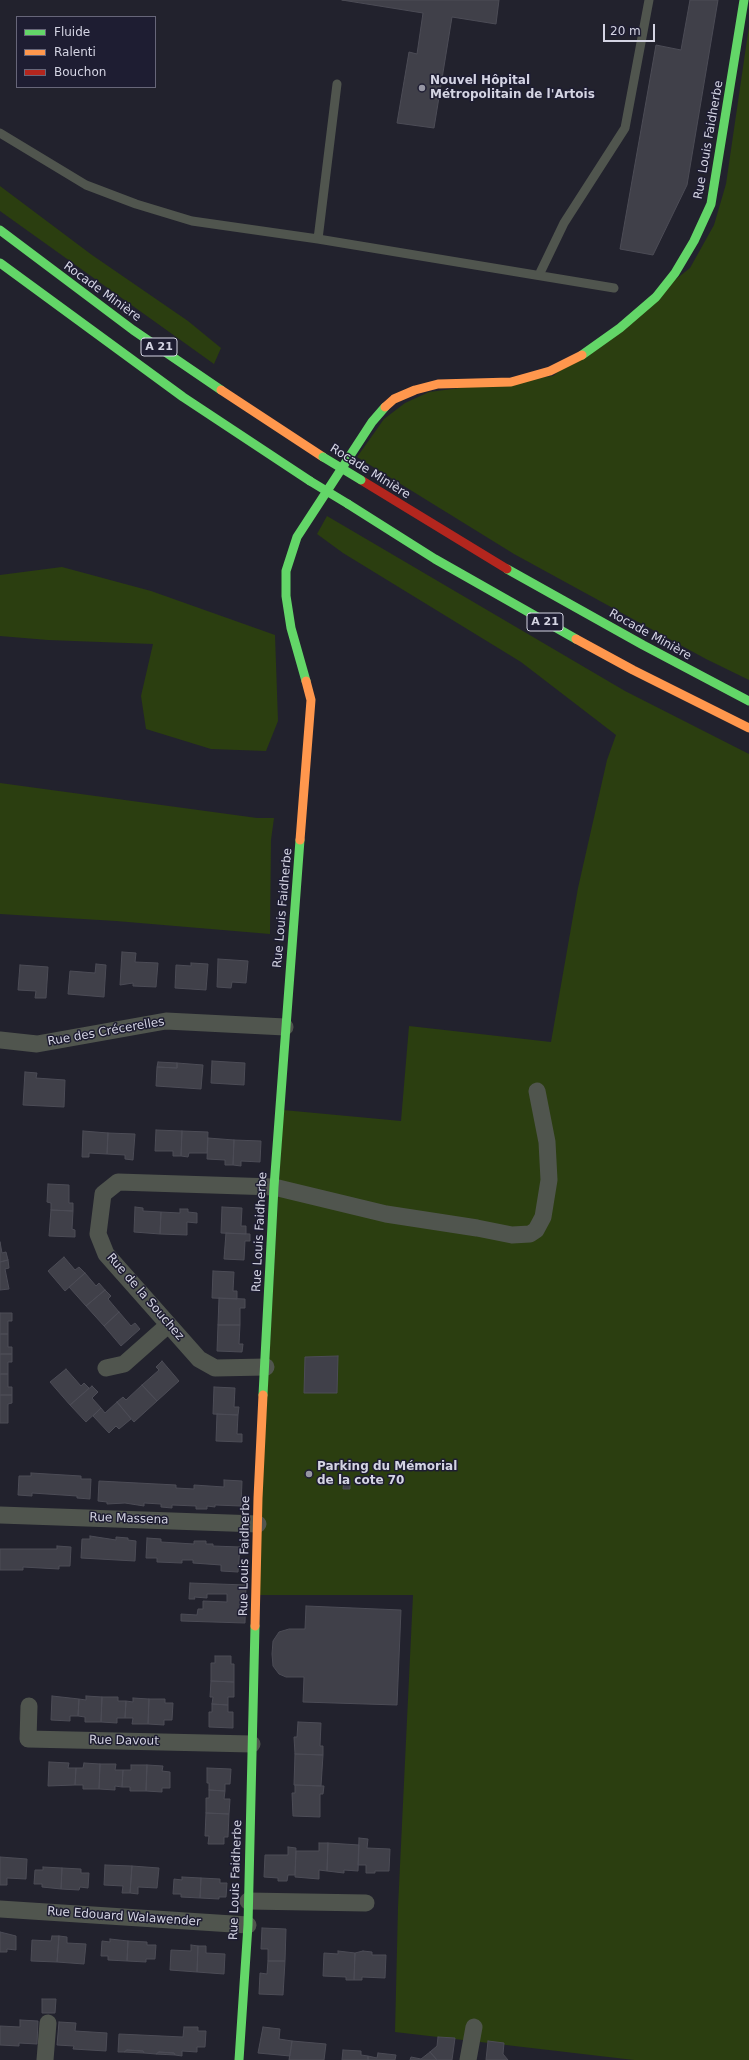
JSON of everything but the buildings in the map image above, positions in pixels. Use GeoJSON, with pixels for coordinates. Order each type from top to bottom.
{"type":"FeatureCollection","features":[{"type":"Feature","properties":{"kind":"main road","name":"Rue Louis Faidherbe"},"geometry":{"type":"LineString","coordinates":[[239,2060],[248,1925],[258,1524],[274,1187],[311,700],[305,673],[291,628],[286,596],[286,571],[297,537],[314,509],[372,422],[382,409],[394,399],[415,390],[438,384],[511,382],[550,371],[591,350],[614,333],[656,297],[675,273],[694,240],[711,204],[744,0]]}},
{"type":"Feature","properties":{"kind":"main road","name":"Rocade Minière"},"geometry":{"type":"LineString","coordinates":[[0,230],[133,330],[246,407],[323,457],[516,574],[643,645],[749,701]]}},
{"type":"Feature","properties":{"kind":"main road","name":"A 21"},"geometry":{"type":"LineString","coordinates":[[0,263],[184,397],[310,480],[435,559],[633,670],[749,728]]}},
{"type":"Feature","properties":{"kind":"street","name":"Rue des Crécerelles"},"geometry":{"type":"LineString","coordinates":[[0,1040],[37,1044],[166,1021],[285,1027]]}},
{"type":"Feature","properties":{"kind":"street","name":"Rue de la Souchez"},"geometry":{"type":"LineString","coordinates":[[266,1368],[215,1368],[199,1359],[106,1254],[98,1234],[103,1194],[118,1182],[274,1187],[386,1214],[512,1235],[530,1234],[536,1230],[544,1217],[549,1180],[547,1142],[537,1091]]}},
{"type":"Feature","properties":{"kind":"street"},"geometry":{"type":"LineString","coordinates":[[106,1368],[124,1364],[168,1325]]}},
{"type":"Feature","properties":{"kind":"street","name":"Rue Massena"},"geometry":{"type":"LineString","coordinates":[[0,1515],[258,1524]]}},
{"type":"Feature","properties":{"kind":"street","name":"Rue Davout"},"geometry":{"type":"LineString","coordinates":[[29,1706],[28,1739],[252,1744]]}},
{"type":"Feature","properties":{"kind":"street"},"geometry":{"type":"LineString","coordinates":[[248,1901],[366,1903]]}},
{"type":"Feature","properties":{"kind":"street","name":"Rue Edouard Walawender"},"geometry":{"type":"LineString","coordinates":[[0,1909],[248,1925]]}},
{"type":"Feature","properties":{"kind":"street"},"geometry":{"type":"LineString","coordinates":[[45,2060],[48,2023]]}},
{"type":"Feature","properties":{"kind":"street"},"geometry":{"type":"LineString","coordinates":[[468,2060],[474,2027]]}},
{"type":"Feature","properties":{"kind":"lane"},"geometry":{"type":"LineString","coordinates":[[539,275],[564,223],[625,128],[649,0]]}},
{"type":"Feature","properties":{"kind":"lane"},"geometry":{"type":"LineString","coordinates":[[318,239],[337,84]]}},
{"type":"Feature","properties":{"kind":"lane"},"geometry":{"type":"LineString","coordinates":[[0,133],[86,185],[136,204],[192,222],[318,239],[614,288]]}},
{"type":"Feature","properties":{"kind":"green space"},"geometry":{"type":"Polygon","coordinates":[[[749,26],[749,680],[706,659],[514,554],[357,457],[384,419],[405,403],[429,392],[553,376],[690,268],[714,225],[726,184],[749,26]]]}},
{"type":"Feature","properties":{"kind":"green space"},"geometry":{"type":"Polygon","coordinates":[[[0,186],[92,255],[188,321],[221,348],[214,364],[0,211],[0,186]]]}},
{"type":"Feature","properties":{"kind":"green space"},"geometry":{"type":"Polygon","coordinates":[[[327,516],[625,691],[749,754],[749,2060],[634,2060],[395,2032],[398,1907],[413,1595],[256,1595],[283,1110],[401,1121],[409,1026],[551,1042],[578,888],[607,760],[616,735],[521,662],[343,553],[317,534],[327,516]]]}},
{"type":"Feature","properties":{"kind":"green space"},"geometry":{"type":"Polygon","coordinates":[[[62,567],[151,591],[275,635],[278,721],[266,751],[211,749],[146,729],[141,696],[153,644],[48,640],[0,636],[0,575],[62,567]]]}},
{"type":"Feature","properties":{"kind":"green space"},"geometry":{"type":"Polygon","coordinates":[[[0,783],[257,818],[274,818],[271,840],[270,934],[116,921],[0,914],[0,783]]]}},
{"type":"Feature","properties":{"kind":"traffic: fast"},"geometry":{"type":"LineString","coordinates":[[582,355],[620,328],[656,297],[675,273],[694,241],[711,204],[744,0]]}},
{"type":"Feature","properties":{"kind":"traffic: fast"},"geometry":{"type":"LineString","coordinates":[[0,230],[133,330],[221,390]]}},
{"type":"Feature","properties":{"kind":"traffic: fast"},"geometry":{"type":"LineString","coordinates":[[0,263],[183,397],[310,481]]}},
{"type":"Feature","properties":{"kind":"traffic: fast"},"geometry":{"type":"LineString","coordinates":[[306,681],[291,628],[286,596],[286,571],[297,537],[372,422],[385,407]]}},
{"type":"Feature","properties":{"kind":"traffic: fast"},"geometry":{"type":"LineString","coordinates":[[323,457],[361,480]]}},
{"type":"Feature","properties":{"kind":"traffic: fast"},"geometry":{"type":"LineString","coordinates":[[310,481],[348,504]]}},
{"type":"Feature","properties":{"kind":"traffic: fast"},"geometry":{"type":"LineString","coordinates":[[348,504],[435,559],[576,639]]}},
{"type":"Feature","properties":{"kind":"traffic: fast"},"geometry":{"type":"LineString","coordinates":[[507,569],[643,645],[749,701]]}},
{"type":"Feature","properties":{"kind":"traffic: fast"},"geometry":{"type":"LineString","coordinates":[[263,1395],[274,1187],[300,840]]}},
{"type":"Feature","properties":{"kind":"traffic: fast"},"geometry":{"type":"LineString","coordinates":[[239,2060],[248,1925],[255,1626]]}},
{"type":"Feature","properties":{"kind":"traffic: slow"},"geometry":{"type":"LineString","coordinates":[[385,407],[394,399],[415,390],[438,384],[511,382],[550,371],[582,355]]}},
{"type":"Feature","properties":{"kind":"traffic: slow"},"geometry":{"type":"LineString","coordinates":[[221,390],[323,457]]}},
{"type":"Feature","properties":{"kind":"traffic: slow"},"geometry":{"type":"LineString","coordinates":[[576,639],[633,670],[749,728]]}},
{"type":"Feature","properties":{"kind":"traffic: slow"},"geometry":{"type":"LineString","coordinates":[[300,840],[311,700],[306,681]]}},
{"type":"Feature","properties":{"kind":"traffic: slow"},"geometry":{"type":"LineString","coordinates":[[255,1626],[258,1498],[263,1395]]}},
{"type":"Feature","properties":{"kind":"traffic: jam"},"geometry":{"type":"LineString","coordinates":[[361,480],[507,569]]}},
{"type":"Feature","properties":{"kind":"place","name":"Nouvel Hôpital Métropolitain de l'Artois"},"geometry":{"type":"Point","coordinates":[422,88]}},
{"type":"Feature","properties":{"kind":"place","name":"Parking du Mémorial de la cote 70"},"geometry":{"type":"Point","coordinates":[309,1474]}}]}
